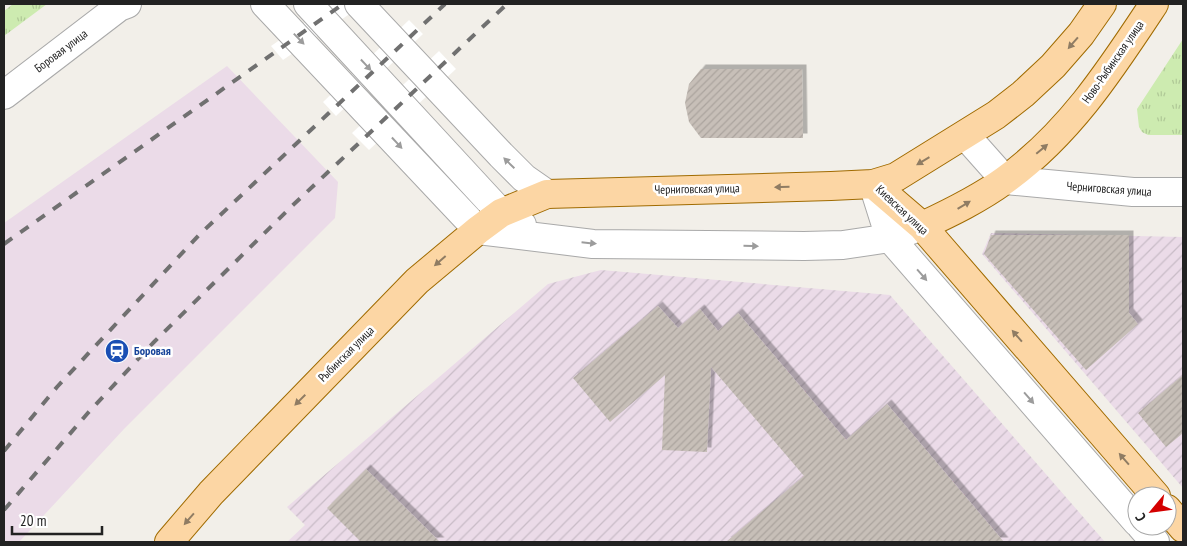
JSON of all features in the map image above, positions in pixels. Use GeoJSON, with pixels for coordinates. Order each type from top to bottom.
{"type":"FeatureCollection","features":[{"type":"Feature","properties":{"kind":"main road"},"geometry":{"type":"LineString","coordinates":[[965,136],[1023,94],[1053,66],[1102,4]]}},
{"type":"Feature","properties":{"kind":"main road","name":"Ново-Рыбинская улица"},"geometry":{"type":"LineString","coordinates":[[1005,180],[1051,141],[1093,94],[1154,4]]}},
{"type":"Feature","properties":{"kind":"main road","name":"Черниговская улица"},"geometry":{"type":"LineString","coordinates":[[547,194],[873,184],[896,177],[965,136]]}},
{"type":"Feature","properties":{"kind":"main road"},"geometry":{"type":"LineString","coordinates":[[922,226],[958,209],[1005,180]]}},
{"type":"Feature","properties":{"kind":"main road","name":"Киевская улица"},"geometry":{"type":"LineString","coordinates":[[873,184],[922,226],[1147,486]]}},
{"type":"Feature","properties":{"kind":"main road","name":"Рыбинская улица"},"geometry":{"type":"LineString","coordinates":[[169,542],[211,494],[417,281],[501,213],[547,194]]}},
{"type":"Feature","properties":{"kind":"street"},"geometry":{"type":"LineString","coordinates":[[265,4],[478,230],[593,244],[804,246],[843,245],[890,238],[922,226]]}},
{"type":"Feature","properties":{"kind":"street"},"geometry":{"type":"LineString","coordinates":[[308,4],[385,85],[501,213],[541,237]]}},
{"type":"Feature","properties":{"kind":"street"},"geometry":{"type":"LineString","coordinates":[[359,4],[501,156],[524,178],[547,194]]}},
{"type":"Feature","properties":{"kind":"street","name":"Боровая улица"},"geometry":{"type":"LineString","coordinates":[[4,95],[122,5]]}},
{"type":"Feature","properties":{"kind":"street"},"geometry":{"type":"LineString","coordinates":[[965,136],[1005,180]]}},
{"type":"Feature","properties":{"kind":"street","name":"Черниговская улица"},"geometry":{"type":"LineString","coordinates":[[1005,180],[1133,192],[1183,192]]}},
{"type":"Feature","properties":{"kind":"street","name":"Киевская улица"},"geometry":{"type":"LineString","coordinates":[[873,184],[890,238],[1127,511]]}},
{"type":"Feature","properties":{"kind":"shaded area"},"geometry":{"type":"Polygon","coordinates":[[[227,66],[338,182],[335,218],[124,429],[19,542],[4,542],[4,223],[227,66]]]}},
{"type":"Feature","properties":{"kind":"shaded area"},"geometry":{"type":"Polygon","coordinates":[[[991,233],[1183,237],[1183,488],[982,254],[991,233]]]}},
{"type":"Feature","properties":{"kind":"shaded area"},"geometry":{"type":"Polygon","coordinates":[[[601,270],[890,295],[1105,542],[287,542],[305,525],[287,507],[548,284],[601,270]]]}},
{"type":"Feature","properties":{"kind":"green space"},"geometry":{"type":"Polygon","coordinates":[[[13,4],[47,4],[4,36],[4,11],[13,4]]]}},
{"type":"Feature","properties":{"kind":"green space"},"geometry":{"type":"Polygon","coordinates":[[[1183,39],[1183,135],[1148,135],[1142,132],[1139,127],[1137,109],[1183,39]]]}},
{"type":"Feature","properties":{"kind":"pier"},"geometry":{"type":"Polygon","coordinates":[[[332,4],[364,4],[283,60],[271,46],[332,4]]]}},
{"type":"Feature","properties":{"kind":"pier"},"geometry":{"type":"Polygon","coordinates":[[[409,20],[423,34],[336,116],[323,102],[409,20]]]}},
{"type":"Feature","properties":{"kind":"pier"},"geometry":{"type":"Polygon","coordinates":[[[439,51],[456,69],[369,150],[352,133],[439,51]]]}},
{"type":"Feature","properties":{"kind":"building"},"geometry":{"type":"Polygon","coordinates":[[[701,69],[802,69],[803,138],[701,138],[689,122],[685,103],[689,84],[701,69]]]}},
{"type":"Feature","properties":{"kind":"building"},"geometry":{"type":"Polygon","coordinates":[[[991,235],[1129,235],[1129,313],[1138,324],[1086,370],[984,254],[991,235]]]}},
{"type":"Feature","properties":{"kind":"building"},"geometry":{"type":"Polygon","coordinates":[[[658,306],[678,328],[700,309],[718,331],[738,313],[846,440],[887,404],[1004,542],[726,542],[804,476],[711,367],[707,452],[662,450],[665,375],[610,422],[573,378],[658,306]]]}},
{"type":"Feature","properties":{"kind":"building"},"geometry":{"type":"Polygon","coordinates":[[[1183,375],[1183,433],[1166,447],[1138,413],[1183,375]]]}},
{"type":"Feature","properties":{"kind":"building"},"geometry":{"type":"Polygon","coordinates":[[[366,469],[440,542],[361,542],[327,508],[366,469]]]}},
{"type":"Feature","properties":{"kind":"railway"},"geometry":{"type":"LineString","coordinates":[[4,244],[343,4]]}},
{"type":"Feature","properties":{"kind":"railway"},"geometry":{"type":"LineString","coordinates":[[4,451],[57,387],[199,235],[445,4]]}},
{"type":"Feature","properties":{"kind":"railway"},"geometry":{"type":"LineString","coordinates":[[4,510],[87,414],[153,343],[293,205],[507,4]]}},
{"type":"Feature","properties":{"kind":"place","name":"Боровая"},"geometry":{"type":"Point","coordinates":[117,351]}}]}
